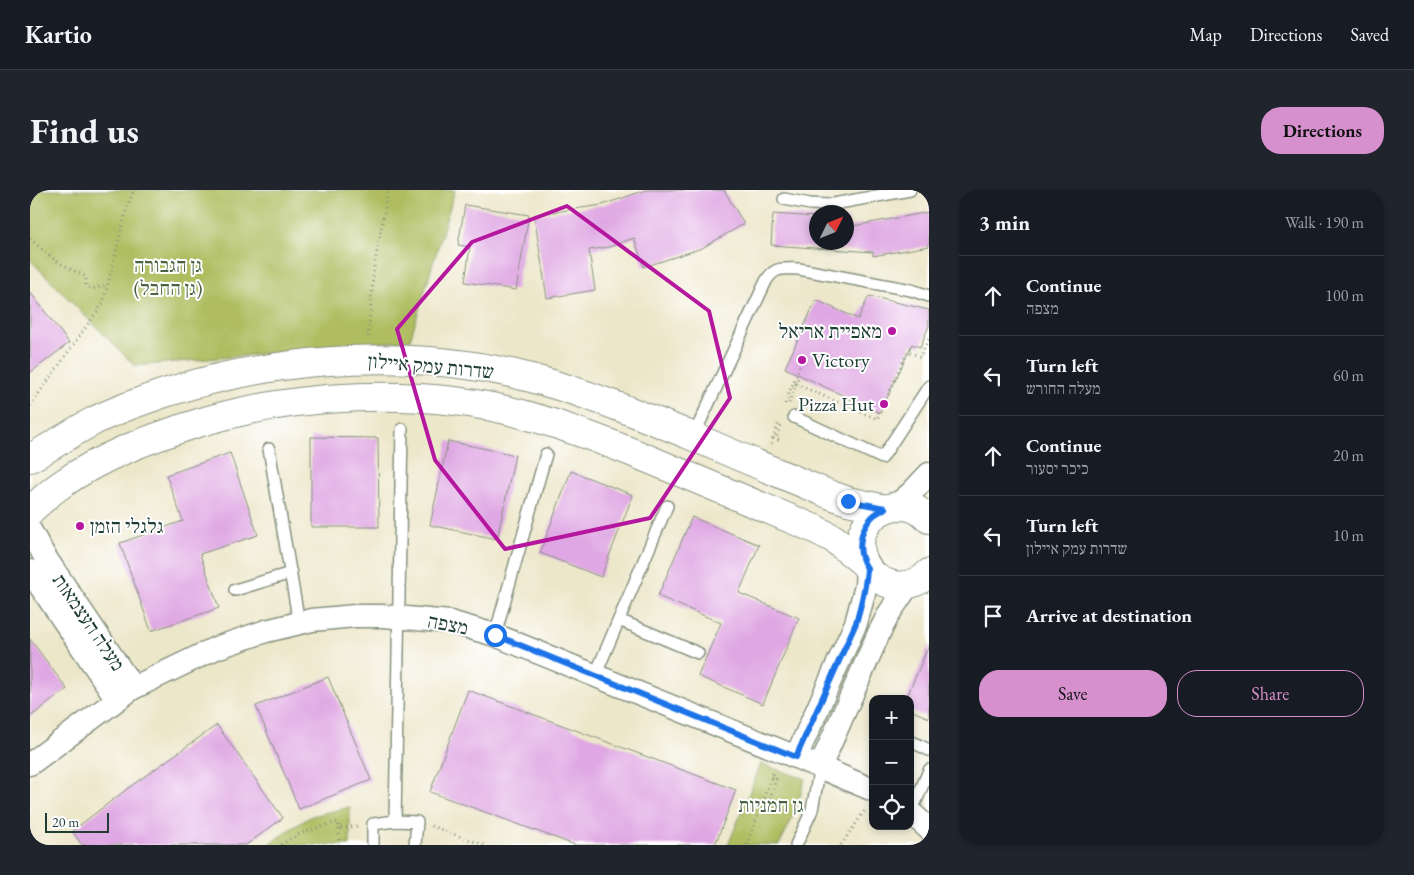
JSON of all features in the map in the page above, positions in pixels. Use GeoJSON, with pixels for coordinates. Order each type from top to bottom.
{"type":"FeatureCollection","features":[{"type":"Feature","properties":{"kind":"main road","name":"שדרות עמק איילון"},"geometry":{"type":"LineString","coordinates":[[30,458],[94,421],[132,405],[214,379],[303,364],[352,360],[450,363],[530,378],[570,390],[614,405],[831,495],[848,501],[890,508],[899,506],[913,508],[929,519]]}},
{"type":"Feature","properties":{"kind":"main road","name":"שדרות עמק איילון"},"geometry":{"type":"LineString","coordinates":[[30,511],[61,484],[111,455],[146,440],[223,415],[307,401],[353,398],[404,398],[446,401],[521,414],[583,434],[815,529],[834,539],[866,565],[872,574],[886,583],[900,586],[920,581]]}},
{"type":"Feature","properties":{"kind":"main road"},"geometry":{"type":"LineString","coordinates":[[30,495],[30,504]]}},
{"type":"Feature","properties":{"kind":"main road"},"geometry":{"type":"LineString","coordinates":[[866,565],[860,549],[861,535],[873,515],[890,508]]}},
{"type":"Feature","properties":{"kind":"street"},"geometry":{"type":"LineString","coordinates":[[890,508],[910,494],[929,474]]}},
{"type":"Feature","properties":{"kind":"street","name":"מעלה העצמאות"},"geometry":{"type":"LineString","coordinates":[[30,530],[125,693]]}},
{"type":"Feature","properties":{"kind":"street"},"geometry":{"type":"LineString","coordinates":[[788,754],[856,623],[866,586],[866,565]]}},
{"type":"Feature","properties":{"kind":"street","name":"מעלה העצמאות"},"geometry":{"type":"LineString","coordinates":[[30,571],[125,693]]}},
{"type":"Feature","properties":{"kind":"street"},"geometry":{"type":"LineString","coordinates":[[820,767],[879,632],[890,612],[920,581]]}},
{"type":"Feature","properties":{"kind":"street","name":"מצפה"},"geometry":{"type":"LineString","coordinates":[[30,764],[125,693],[216,648],[266,631],[312,620],[355,616],[400,617],[450,622],[495,635],[820,767],[869,797]]}},
{"type":"Feature","properties":{"kind":"street"},"geometry":{"type":"LineString","coordinates":[[914,815],[929,828]]}},
{"type":"Feature","properties":{"kind":"lane"},"geometry":{"type":"LineString","coordinates":[[784,199],[828,205],[910,190]]}},
{"type":"Feature","properties":{"kind":"lane"},"geometry":{"type":"LineString","coordinates":[[693,437],[766,281],[772,272],[780,269],[799,270],[911,290],[929,296]]}},
{"type":"Feature","properties":{"kind":"lane"},"geometry":{"type":"LineString","coordinates":[[794,417],[882,458],[929,386]]}},
{"type":"Feature","properties":{"kind":"lane"},"geometry":{"type":"LineString","coordinates":[[395,822],[402,428]]}},
{"type":"Feature","properties":{"kind":"lane"},"geometry":{"type":"LineString","coordinates":[[269,449],[299,623]]}},
{"type":"Feature","properties":{"kind":"lane"},"geometry":{"type":"LineString","coordinates":[[495,635],[546,454]]}},
{"type":"Feature","properties":{"kind":"lane"},"geometry":{"type":"LineString","coordinates":[[595,676],[667,506]]}},
{"type":"Feature","properties":{"kind":"lane"},"geometry":{"type":"LineString","coordinates":[[235,590],[291,573]]}},
{"type":"Feature","properties":{"kind":"lane"},"geometry":{"type":"LineString","coordinates":[[619,620],[698,653]]}},
{"type":"Feature","properties":{"kind":"lane"},"geometry":{"type":"LineString","coordinates":[[914,743],[929,750]]}},
{"type":"Feature","properties":{"kind":"lane"},"geometry":{"type":"LineString","coordinates":[[796,845],[812,810],[820,767]]}},
{"type":"Feature","properties":{"kind":"lane"},"geometry":{"type":"LineString","coordinates":[[914,803],[929,770]]}},
{"type":"Feature","properties":{"kind":"lane"},"geometry":{"type":"LineString","coordinates":[[373,845],[373,824],[416,822],[415,845]]}},
{"type":"Feature","properties":{"kind":"path"},"geometry":{"type":"LineString","coordinates":[[30,406],[102,303],[127,207],[134,190]]}},
{"type":"Feature","properties":{"kind":"path"},"geometry":{"type":"LineString","coordinates":[[366,360],[374,268],[388,190]]}},
{"type":"Feature","properties":{"kind":"path"},"geometry":{"type":"LineString","coordinates":[[30,240],[56,261],[86,277],[86,284],[92,289],[107,284]]}},
{"type":"Feature","properties":{"kind":"path"},"geometry":{"type":"LineString","coordinates":[[796,384],[878,419],[908,351],[920,357],[929,339]]}},
{"type":"Feature","properties":{"kind":"path"},"geometry":{"type":"LineString","coordinates":[[782,412],[795,372],[802,360]]}},
{"type":"Feature","properties":{"kind":"path"},"geometry":{"type":"LineString","coordinates":[[776,438],[780,441],[773,438],[779,421]]}},
{"type":"Feature","properties":{"kind":"path"},"geometry":{"type":"LineString","coordinates":[[747,845],[771,777],[788,754]]}},
{"type":"Feature","properties":{"kind":"path"},"geometry":{"type":"LineString","coordinates":[[771,777],[776,779],[768,805],[808,817]]}},
{"type":"Feature","properties":{"kind":"path"},"geometry":{"type":"LineString","coordinates":[[840,845],[864,812],[869,800]]}},
{"type":"Feature","properties":{"kind":"path"},"geometry":{"type":"LineString","coordinates":[[281,845],[309,830],[338,822],[340,828],[339,845]]}},
{"type":"Feature","properties":{"kind":"path"},"geometry":{"type":"LineString","coordinates":[[416,822],[484,845]]}},
{"type":"Feature","properties":{"kind":"path"},"geometry":{"type":"LineString","coordinates":[[340,828],[373,824]]}},
{"type":"Feature","properties":{"kind":"highlighted area"},"geometry":{"type":"Polygon","coordinates":[[[567,206],[709,311],[730,398],[650,518],[505,549],[435,460],[397,329],[472,242],[567,206]]]}},
{"type":"Feature","properties":{"kind":"green space","name":"גן הגבורה (גן החבל)"},"geometry":{"type":"Polygon","coordinates":[[[30,190],[455,190],[410,340],[135,366],[30,260],[30,190]]]}},
{"type":"Feature","properties":{"kind":"green space","name":"גן חמניות"},"geometry":{"type":"Polygon","coordinates":[[[761,764],[805,779],[795,813],[779,845],[728,845],[761,764]]]}},
{"type":"Feature","properties":{"kind":"green space"},"geometry":{"type":"Polygon","coordinates":[[[350,807],[350,845],[268,845],[312,816],[350,807]]]}},
{"type":"Feature","properties":{"kind":"building"},"geometry":{"type":"Polygon","coordinates":[[[646,190],[724,190],[744,224],[702,248],[644,267],[634,238],[609,247],[589,250],[595,290],[547,298],[534,215],[602,205],[646,190]]]}},
{"type":"Feature","properties":{"kind":"building"},"geometry":{"type":"Polygon","coordinates":[[[465,205],[529,215],[516,290],[465,282],[470,247],[458,245],[465,205]]]}},
{"type":"Feature","properties":{"kind":"building"},"geometry":{"type":"Polygon","coordinates":[[[929,212],[929,246],[873,256],[873,252],[844,250],[854,250],[854,226],[929,212]]]}},
{"type":"Feature","properties":{"kind":"building"},"geometry":{"type":"Polygon","coordinates":[[[773,214],[809,217],[809,248],[771,245],[773,214]]]}},
{"type":"Feature","properties":{"kind":"building"},"geometry":{"type":"Polygon","coordinates":[[[30,292],[69,343],[30,373],[30,292]]]}},
{"type":"Feature","properties":{"kind":"building"},"geometry":{"type":"Polygon","coordinates":[[[869,296],[929,310],[929,326],[920,347],[912,344],[880,413],[785,368],[816,300],[858,319],[869,296]]]}},
{"type":"Feature","properties":{"kind":"building"},"geometry":{"type":"Polygon","coordinates":[[[311,437],[378,438],[379,527],[311,527],[311,437]]]}},
{"type":"Feature","properties":{"kind":"building"},"geometry":{"type":"Polygon","coordinates":[[[448,441],[515,455],[497,539],[430,525],[448,441]]]}},
{"type":"Feature","properties":{"kind":"building"},"geometry":{"type":"Polygon","coordinates":[[[230,453],[258,535],[200,554],[219,608],[151,631],[120,543],[183,521],[166,475],[230,453]]]}},
{"type":"Feature","properties":{"kind":"building"},"geometry":{"type":"Polygon","coordinates":[[[571,471],[633,495],[601,577],[540,553],[571,471]]]}},
{"type":"Feature","properties":{"kind":"building"},"geometry":{"type":"Polygon","coordinates":[[[692,517],[759,545],[739,593],[799,618],[763,704],[698,676],[721,623],[658,596],[692,517]]]}},
{"type":"Feature","properties":{"kind":"building"},"geometry":{"type":"Polygon","coordinates":[[[30,639],[67,689],[30,717],[30,639]]]}},
{"type":"Feature","properties":{"kind":"building"},"geometry":{"type":"Polygon","coordinates":[[[929,645],[929,718],[914,712],[914,695],[908,695],[929,645]]]}},
{"type":"Feature","properties":{"kind":"building"},"geometry":{"type":"Polygon","coordinates":[[[328,677],[371,780],[299,809],[256,706],[328,677]]]}},
{"type":"Feature","properties":{"kind":"building"},"geometry":{"type":"Polygon","coordinates":[[[468,690],[736,790],[715,845],[575,845],[430,792],[468,690]]]}},
{"type":"Feature","properties":{"kind":"building"},"geometry":{"type":"Polygon","coordinates":[[[217,725],[283,818],[246,845],[82,845],[72,831],[131,786],[217,725]]]}},
{"type":"Feature","properties":{"kind":"place","name":"מאפיית אריאל"},"geometry":{"type":"Point","coordinates":[892,331]}},
{"type":"Feature","properties":{"kind":"place","name":"Victory"},"geometry":{"type":"Point","coordinates":[802,360]}},
{"type":"Feature","properties":{"kind":"place","name":"Pizza Hut"},"geometry":{"type":"Point","coordinates":[884,404]}},
{"type":"Feature","properties":{"kind":"place","name":"גלגלי הזמן"},"geometry":{"type":"Point","coordinates":[80,526]}},
{"type":"Feature","properties":{"kind":"route"},"geometry":{"type":"LineString","coordinates":[[495,635],[796,757],[856,623],[866,586],[867,568],[860,549],[861,535],[873,515],[885,508],[848,501]]}}]}
